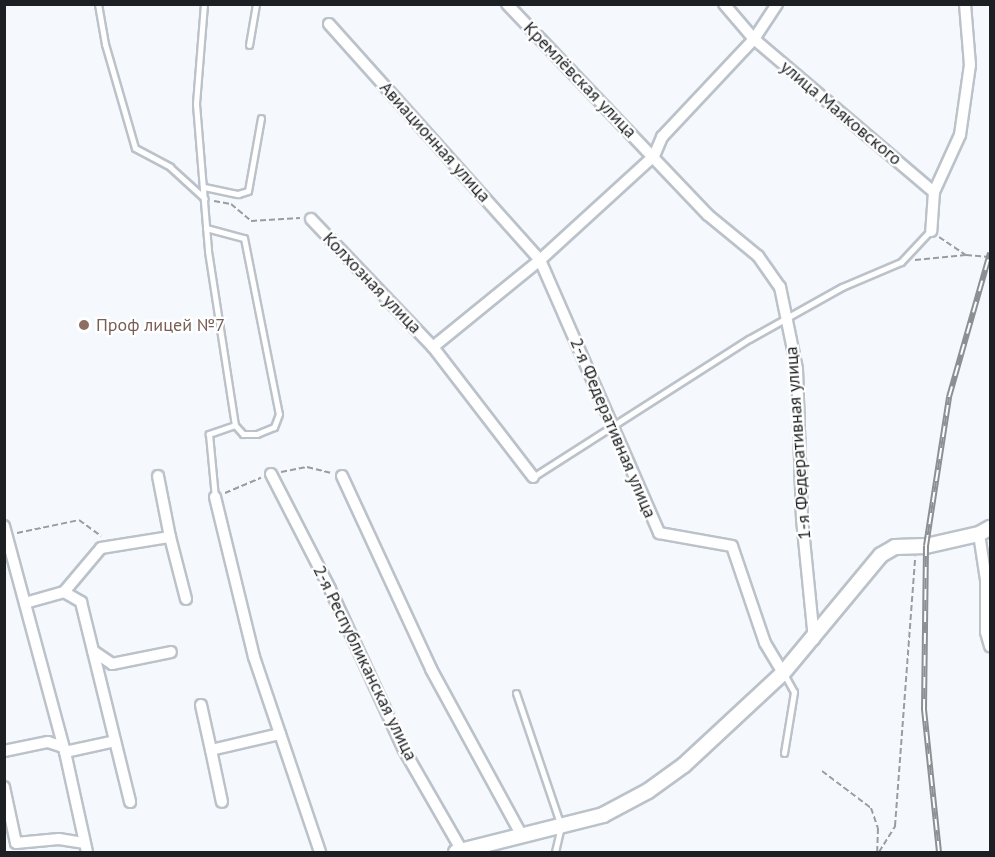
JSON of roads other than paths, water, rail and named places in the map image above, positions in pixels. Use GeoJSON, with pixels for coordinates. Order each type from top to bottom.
{"type":"FeatureCollection","features":[{"type":"Feature","properties":{"kind":"street","name":"Кремлёвская улица"},"geometry":{"type":"LineString","coordinates":[[507,4],[654,156]]}},
{"type":"Feature","properties":{"kind":"street","name":"улица Маяковского"},"geometry":{"type":"LineString","coordinates":[[723,4],[754,39],[934,192]]}},
{"type":"Feature","properties":{"kind":"street"},"geometry":{"type":"LineString","coordinates":[[533,477],[433,347],[540,260],[654,156],[662,137],[754,39],[777,4]]}},
{"type":"Feature","properties":{"kind":"street"},"geometry":{"type":"LineString","coordinates":[[931,231],[934,192],[960,135],[970,65],[964,4]]}},
{"type":"Feature","properties":{"kind":"street","name":"Авиационная улица"},"geometry":{"type":"LineString","coordinates":[[329,24],[540,260]]}},
{"type":"Feature","properties":{"kind":"street","name":"1-я Федеративная улица"},"geometry":{"type":"LineString","coordinates":[[654,156],[708,215],[758,255],[780,287],[797,369],[802,519],[814,639]]}},
{"type":"Feature","properties":{"kind":"street","name":"Колхозная улица"},"geometry":{"type":"LineString","coordinates":[[311,219],[433,347]]}},
{"type":"Feature","properties":{"kind":"street","name":"2-я Федеративная улица"},"geometry":{"type":"LineString","coordinates":[[540,260],[659,533],[732,546],[765,643],[783,673]]}},
{"type":"Feature","properties":{"kind":"street","name":"2-я Республиканская улица"},"geometry":{"type":"LineString","coordinates":[[271,474],[330,589],[404,750],[459,852]]}},
{"type":"Feature","properties":{"kind":"street"},"geometry":{"type":"LineString","coordinates":[[158,476],[170,537],[186,599]]}},
{"type":"Feature","properties":{"kind":"street"},"geometry":{"type":"LineString","coordinates":[[342,476],[431,669],[522,836]]}},
{"type":"Feature","properties":{"kind":"street"},"geometry":{"type":"LineString","coordinates":[[215,497],[254,657],[320,852]]}},
{"type":"Feature","properties":{"kind":"street"},"geometry":{"type":"LineString","coordinates":[[6,531],[64,749],[86,848]]}},
{"type":"Feature","properties":{"kind":"street"},"geometry":{"type":"LineString","coordinates":[[459,852],[603,816],[648,791],[684,765],[783,673],[814,639],[881,555],[895,547],[921,545],[985,531],[986,632],[990,646]]}},
{"type":"Feature","properties":{"kind":"street"},"geometry":{"type":"LineString","coordinates":[[25,603],[64,592],[101,548],[170,537]]}},
{"type":"Feature","properties":{"kind":"street"},"geometry":{"type":"LineString","coordinates":[[64,592],[81,602],[130,802]]}},
{"type":"Feature","properties":{"kind":"street"},"geometry":{"type":"LineString","coordinates":[[93,651],[112,664],[171,652]]}},
{"type":"Feature","properties":{"kind":"street"},"geometry":{"type":"LineString","coordinates":[[201,705],[222,802]]}},
{"type":"Feature","properties":{"kind":"street"},"geometry":{"type":"LineString","coordinates":[[211,750],[280,734]]}},
{"type":"Feature","properties":{"kind":"street"},"geometry":{"type":"LineString","coordinates":[[4,751],[48,742],[64,749],[115,741]]}},
{"type":"Feature","properties":{"kind":"street"},"geometry":{"type":"LineString","coordinates":[[4,787],[15,843],[59,839],[86,848]]}},
{"type":"Feature","properties":{"kind":"lane"},"geometry":{"type":"LineString","coordinates":[[98,4],[105,44],[135,148],[170,166],[205,199]]}},
{"type":"Feature","properties":{"kind":"lane"},"geometry":{"type":"LineString","coordinates":[[204,4],[196,104],[206,228],[236,425],[243,434],[257,434],[274,427],[279,414],[244,238],[206,228]]}},
{"type":"Feature","properties":{"kind":"lane"},"geometry":{"type":"LineString","coordinates":[[249,45],[256,4]]}},
{"type":"Feature","properties":{"kind":"lane"},"geometry":{"type":"LineString","coordinates":[[204,186],[238,194],[248,191],[261,118]]}},
{"type":"Feature","properties":{"kind":"lane"},"geometry":{"type":"LineString","coordinates":[[533,477],[788,317],[901,262],[931,231]]}},
{"type":"Feature","properties":{"kind":"lane"},"geometry":{"type":"LineString","coordinates":[[215,497],[209,434],[236,425]]}},
{"type":"Feature","properties":{"kind":"lane"},"geometry":{"type":"LineString","coordinates":[[783,673],[794,692],[784,753]]}},
{"type":"Feature","properties":{"kind":"lane"},"geometry":{"type":"LineString","coordinates":[[516,693],[561,826],[555,852]]}},
{"type":"Feature","properties":{"kind":"railway"},"geometry":{"type":"LineString","coordinates":[[939,852],[924,710],[926,546],[949,397],[990,253]]}},
{"type":"Feature","properties":{"kind":"place","name":"Проф лицей №7"},"geometry":{"type":"Point","coordinates":[84,325]}}]}
